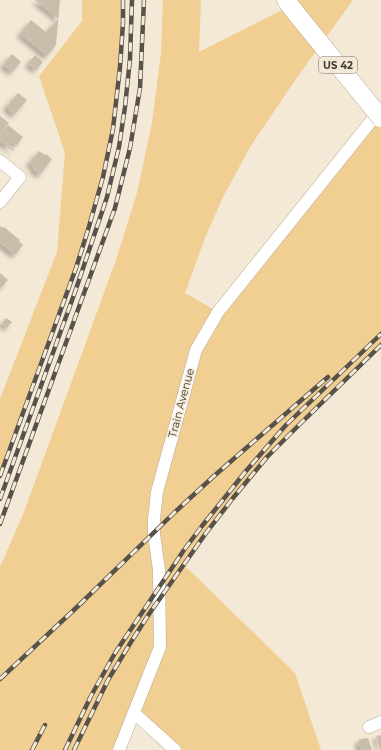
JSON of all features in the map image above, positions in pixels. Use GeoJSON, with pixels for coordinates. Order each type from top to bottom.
{"type":"FeatureCollection","features":[{"type":"Feature","properties":{"kind":"main road","name":"US 42"},"geometry":{"type":"LineString","coordinates":[[291,6],[381,118]]}},
{"type":"Feature","properties":{"kind":"street","name":"Train Avenue"},"geometry":{"type":"LineString","coordinates":[[119,750],[160,647],[159,570],[154,534],[157,492],[196,350],[218,312],[372,120],[381,111]]}},
{"type":"Feature","properties":{"kind":"street"},"geometry":{"type":"LineString","coordinates":[[0,161],[20,177],[0,202]]}},
{"type":"Feature","properties":{"kind":"street"},"geometry":{"type":"LineString","coordinates":[[134,713],[175,750]]}},
{"type":"Feature","properties":{"kind":"street"},"geometry":{"type":"LineString","coordinates":[[369,727],[381,722]]}},
{"type":"Feature","properties":{"kind":"shaded area"},"geometry":{"type":"Polygon","coordinates":[[[82,0],[123,0],[120,67],[113,129],[103,177],[76,268],[0,476],[0,399],[57,252],[65,153],[39,76],[82,21],[82,0]]]}},
{"type":"Feature","properties":{"kind":"shaded area"},"geometry":{"type":"Polygon","coordinates":[[[163,0],[201,0],[199,52],[290,6],[286,0],[353,0],[296,79],[250,147],[222,199],[205,238],[185,293],[218,312],[381,118],[381,345],[291,432],[233,502],[184,565],[295,673],[321,750],[175,750],[134,713],[119,750],[0,750],[0,567],[24,512],[116,260],[137,193],[152,123],[161,53],[163,0]]]}},
{"type":"Feature","properties":{"kind":"building"},"geometry":{"type":"Polygon","coordinates":[[[35,0],[60,0],[56,45],[47,56],[20,34],[31,20],[46,32],[58,19],[35,0]]]}},
{"type":"Feature","properties":{"kind":"building"},"geometry":{"type":"Polygon","coordinates":[[[12,54],[21,62],[12,72],[3,65],[12,54]]]}},
{"type":"Feature","properties":{"kind":"building"},"geometry":{"type":"Polygon","coordinates":[[[35,55],[43,62],[36,70],[28,64],[35,55]]]}},
{"type":"Feature","properties":{"kind":"building"},"geometry":{"type":"Polygon","coordinates":[[[18,93],[27,100],[14,115],[6,107],[18,93]]]}},
{"type":"Feature","properties":{"kind":"building"},"geometry":{"type":"Polygon","coordinates":[[[0,116],[9,123],[0,134],[0,116]]]}},
{"type":"Feature","properties":{"kind":"building"},"geometry":{"type":"Polygon","coordinates":[[[8,125],[23,137],[17,145],[11,142],[8,145],[14,150],[13,151],[0,141],[0,135],[8,125]]]}},
{"type":"Feature","properties":{"kind":"building"},"geometry":{"type":"Polygon","coordinates":[[[39,151],[52,159],[40,175],[29,163],[39,151]]]}},
{"type":"Feature","properties":{"kind":"building"},"geometry":{"type":"Polygon","coordinates":[[[0,226],[3,228],[4,227],[23,244],[15,255],[0,243],[0,226]]]}},
{"type":"Feature","properties":{"kind":"building"},"geometry":{"type":"Polygon","coordinates":[[[0,273],[8,280],[0,289],[0,273]]]}},
{"type":"Feature","properties":{"kind":"building"},"geometry":{"type":"Polygon","coordinates":[[[6,318],[12,322],[7,328],[2,323],[6,318]]]}},
{"type":"Feature","properties":{"kind":"building"},"geometry":{"type":"Polygon","coordinates":[[[381,735],[381,750],[380,750],[376,736],[381,735]]]}},
{"type":"Feature","properties":{"kind":"building"},"geometry":{"type":"Polygon","coordinates":[[[368,738],[372,750],[361,750],[358,740],[368,738]]]}},
{"type":"Feature","properties":{"kind":"railway"},"geometry":{"type":"LineString","coordinates":[[0,476],[76,268],[103,177],[113,129],[120,67],[123,0]]}},
{"type":"Feature","properties":{"kind":"railway"},"geometry":{"type":"LineString","coordinates":[[0,499],[75,292],[107,197],[119,147],[125,107],[130,59],[132,0]]}},
{"type":"Feature","properties":{"kind":"railway"},"geometry":{"type":"LineString","coordinates":[[0,524],[115,208],[130,148],[140,88],[144,0]]}},
{"type":"Feature","properties":{"kind":"railway"},"geometry":{"type":"LineString","coordinates":[[65,750],[91,696],[115,653],[184,550],[202,526],[246,471],[286,425],[381,334]]}},
{"type":"Feature","properties":{"kind":"railway"},"geometry":{"type":"LineString","coordinates":[[74,750],[108,680],[131,642],[206,533],[267,457],[381,345]]}},
{"type":"Feature","properties":{"kind":"railway"},"geometry":{"type":"LineString","coordinates":[[0,679],[214,476],[328,377]]}},
{"type":"Feature","properties":{"kind":"railway"},"geometry":{"type":"LineString","coordinates":[[32,750],[45,725]]}}]}
